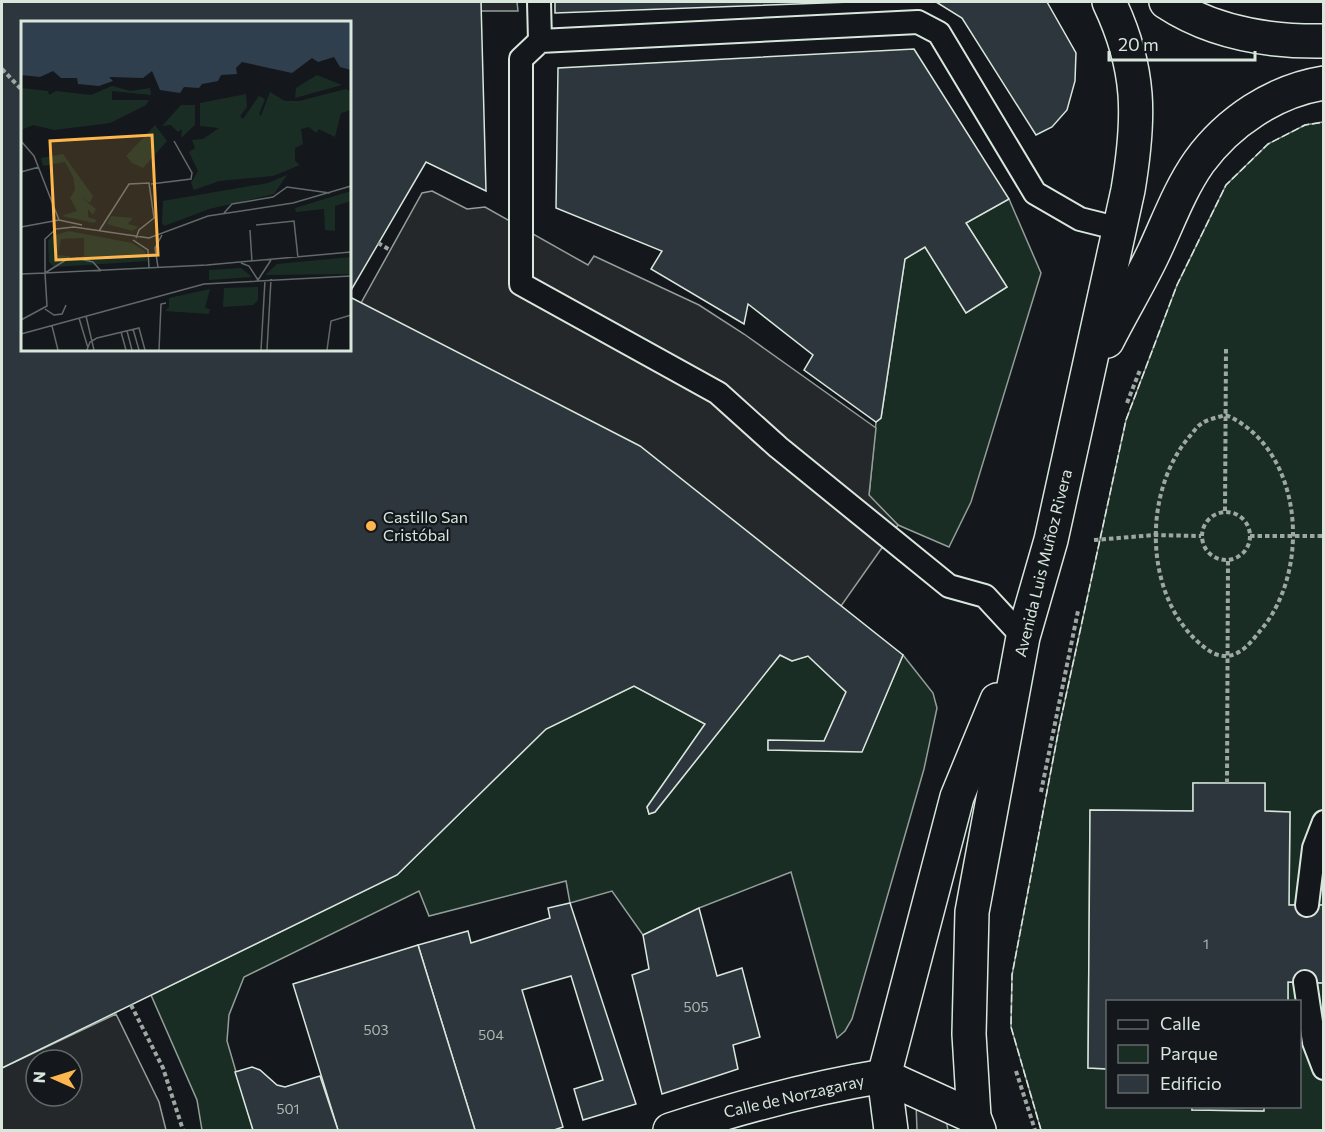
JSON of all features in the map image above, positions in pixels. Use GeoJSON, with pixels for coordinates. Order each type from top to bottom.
{"type":"FeatureCollection","features":[{"type":"Feature","properties":{"kind":"main road","name":"Avenida Luis Muñoz Rivera"},"geometry":{"type":"LineString","coordinates":[[977,1124],[969,1034],[972,912],[1023,637],[1051,540],[1120,229],[1136,143],[1136,91],[1128,46],[1109,2]]}},
{"type":"Feature","properties":{"kind":"main road"},"geometry":{"type":"LineString","coordinates":[[1166,2],[1203,21],[1234,33],[1268,38],[1323,41]]}},
{"type":"Feature","properties":{"kind":"main road"},"geometry":{"type":"LineString","coordinates":[[1088,376],[1153,254],[1188,182],[1210,149],[1233,125],[1265,104],[1309,85],[1323,83]]}},
{"type":"Feature","properties":{"kind":"main road"},"geometry":{"type":"LineString","coordinates":[[891,1131],[884,1076],[957,797],[1023,637]]}},
{"type":"Feature","properties":{"kind":"main road"},"geometry":{"type":"LineString","coordinates":[[884,1076],[977,1124]]}},
{"type":"Feature","properties":{"kind":"main road","name":"Calle de Norzagaray"},"geometry":{"type":"LineString","coordinates":[[670,1131],[732,1109],[884,1076]]}},
{"type":"Feature","properties":{"kind":"lane"},"geometry":{"type":"LineString","coordinates":[[539,2],[540,41]]}},
{"type":"Feature","properties":{"kind":"lane"},"geometry":{"type":"LineString","coordinates":[[1023,637],[985,596],[949,586],[787,455],[718,393],[521,284],[521,59],[540,41],[918,22],[939,33],[1035,193],[1080,219],[1120,229]]}},
{"type":"Feature","properties":{"kind":"lane"},"geometry":{"type":"LineString","coordinates":[[1307,905],[1314,848],[1323,822]]}},
{"type":"Feature","properties":{"kind":"lane"},"geometry":{"type":"LineString","coordinates":[[1305,982],[1314,1042],[1323,1068]]}},
{"type":"Feature","properties":{"kind":"path"},"geometry":{"type":"LineString","coordinates":[[2,69],[21,89]]}},
{"type":"Feature","properties":{"kind":"path"},"geometry":{"type":"LineString","coordinates":[[378,243],[390,250]]}},
{"type":"Feature","properties":{"kind":"path"},"geometry":{"type":"LineString","coordinates":[[1225,511],[1226,348]]}},
{"type":"Feature","properties":{"kind":"path"},"geometry":{"type":"LineString","coordinates":[[1125,409],[1142,365]]}},
{"type":"Feature","properties":{"kind":"path"},"geometry":{"type":"LineString","coordinates":[[1226,415],[1242,422],[1261,441],[1277,464],[1291,503],[1294,536],[1292,562],[1282,594],[1266,624],[1245,648],[1228,656],[1209,652],[1184,629],[1165,594],[1155,535],[1167,474],[1181,447],[1202,423],[1226,415]]}},
{"type":"Feature","properties":{"kind":"path"},"geometry":{"type":"LineString","coordinates":[[1225,511],[1237,514],[1247,523],[1250,536],[1247,547],[1238,556],[1228,560],[1215,558],[1205,549],[1202,536],[1204,524],[1213,515],[1225,511]]}},
{"type":"Feature","properties":{"kind":"path"},"geometry":{"type":"LineString","coordinates":[[1090,551],[1095,529]]}},
{"type":"Feature","properties":{"kind":"path"},"geometry":{"type":"LineString","coordinates":[[1093,540],[1155,535],[1202,536]]}},
{"type":"Feature","properties":{"kind":"path"},"geometry":{"type":"LineString","coordinates":[[1250,536],[1323,536]]}},
{"type":"Feature","properties":{"kind":"path"},"geometry":{"type":"LineString","coordinates":[[1227,783],[1228,560]]}},
{"type":"Feature","properties":{"kind":"path"},"geometry":{"type":"LineString","coordinates":[[1039,802],[1079,607]]}},
{"type":"Feature","properties":{"kind":"path"},"geometry":{"type":"LineString","coordinates":[[131,1005],[163,1068],[183,1131]]}},
{"type":"Feature","properties":{"kind":"path"},"geometry":{"type":"LineString","coordinates":[[1016,1067],[1035,1131]]}},
{"type":"Feature","properties":{"kind":"green space"},"geometry":{"type":"Polygon","coordinates":[[[1323,122],[1323,905],[1289,905],[1290,812],[1265,811],[1265,784],[1193,783],[1193,811],[1090,810],[1088,1068],[1106,1069],[1106,1108],[1263,1111],[1264,1108],[1301,1108],[1301,1000],[1288,1000],[1288,982],[1323,983],[1323,1130],[1041,1130],[1011,1027],[1012,975],[1060,723],[1126,420],[1177,285],[1226,185],[1268,144],[1305,125],[1323,122]]]}},
{"type":"Feature","properties":{"kind":"green space"},"geometry":{"type":"Polygon","coordinates":[[[1009,199],[1041,273],[971,502],[949,547],[898,525],[869,496],[876,422],[881,418],[905,259],[925,247],[966,313],[1007,287],[966,223],[1009,199]]]}},
{"type":"Feature","properties":{"kind":"green space"},"geometry":{"type":"Polygon","coordinates":[[[780,655],[792,661],[808,656],[846,692],[824,741],[768,741],[768,750],[862,751],[903,655],[933,693],[937,708],[924,769],[852,1019],[845,1031],[837,1038],[791,872],[699,908],[643,935],[612,891],[570,903],[566,881],[429,916],[419,891],[244,977],[229,1015],[227,1041],[253,1130],[202,1130],[197,1100],[151,995],[397,875],[546,729],[634,686],[705,724],[647,807],[649,814],[655,812],[780,655]]]}},
{"type":"Feature","properties":{"kind":"shaded area"},"geometry":{"type":"Polygon","coordinates":[[[481,2],[517,2],[518,11],[481,11],[481,2]]]}},
{"type":"Feature","properties":{"kind":"shaded area"},"geometry":{"type":"Polygon","coordinates":[[[432,191],[467,209],[485,207],[588,265],[594,256],[699,305],[744,334],[876,428],[869,495],[898,525],[841,606],[361,303],[422,193],[432,191]]]}},
{"type":"Feature","properties":{"kind":"shaded area"},"geometry":{"type":"Polygon","coordinates":[[[116,1014],[159,1102],[166,1130],[2,1130],[2,1068],[24,1058],[24,1108],[84,1108],[84,1048],[44,1048],[116,1014]]]}},
{"type":"Feature","properties":{"kind":"shaded area"},"geometry":{"type":"Polygon","coordinates":[[[916,1103],[946,1120],[948,1130],[917,1130],[916,1103]]]}},
{"type":"Feature","properties":{"kind":"building","name":"Castillo San Cristóbal"},"geometry":{"type":"Polygon","coordinates":[[[2,2],[481,2],[486,191],[426,162],[351,290],[351,21],[21,21],[21,351],[351,351],[351,298],[640,446],[903,655],[862,752],[768,750],[768,740],[824,741],[846,692],[808,656],[792,661],[780,655],[655,812],[649,814],[647,807],[705,724],[634,686],[546,729],[397,875],[43,1048],[24,1048],[24,1057],[2,1068],[2,2]]]}},
{"type":"Feature","properties":{"kind":"building"},"geometry":{"type":"Polygon","coordinates":[[[555,2],[851,2],[555,13],[555,2]]]}},
{"type":"Feature","properties":{"kind":"building"},"geometry":{"type":"Polygon","coordinates":[[[936,2],[1047,2],[1076,53],[1075,81],[1067,110],[1052,127],[1036,135],[962,18],[936,2]]]}},
{"type":"Feature","properties":{"kind":"building"},"geometry":{"type":"Polygon","coordinates":[[[914,49],[1009,199],[966,223],[1007,287],[966,313],[925,247],[905,259],[881,418],[876,422],[804,370],[813,355],[748,304],[744,324],[651,269],[662,251],[556,208],[558,68],[914,49]]]}},
{"type":"Feature","properties":{"kind":"building"},"geometry":{"type":"Polygon","coordinates":[[[1193,783],[1265,783],[1265,811],[1290,812],[1289,905],[1324,905],[1324,983],[1288,982],[1288,1000],[1106,1000],[1106,1069],[1088,1068],[1090,810],[1193,811],[1193,783]]]}},
{"type":"Feature","properties":{"kind":"building"},"geometry":{"type":"Polygon","coordinates":[[[570,903],[636,1104],[583,1120],[574,1089],[603,1080],[571,976],[522,990],[563,1127],[554,1130],[475,1130],[418,945],[468,931],[471,943],[550,918],[548,908],[570,903]]]}},
{"type":"Feature","properties":{"kind":"building"},"geometry":{"type":"Polygon","coordinates":[[[699,908],[717,976],[742,968],[760,1037],[733,1045],[738,1069],[662,1094],[632,975],[649,969],[643,935],[699,908]]]}},
{"type":"Feature","properties":{"kind":"building"},"geometry":{"type":"Polygon","coordinates":[[[418,945],[475,1130],[338,1130],[293,984],[418,945]]]}},
{"type":"Feature","properties":{"kind":"building"},"geometry":{"type":"Polygon","coordinates":[[[252,1067],[260,1070],[277,1085],[285,1087],[320,1076],[338,1130],[253,1130],[235,1072],[252,1067]]]}},
{"type":"Feature","properties":{"kind":"building"},"geometry":{"type":"Polygon","coordinates":[[[1192,1108],[1264,1108],[1264,1111],[1192,1110],[1192,1108]]]}},
{"type":"Feature","properties":{"kind":"fence"},"geometry":{"type":"LineString","coordinates":[[1041,1130],[1011,1027],[1012,975],[1060,723],[1126,420],[1177,285],[1226,185],[1268,144],[1305,125],[1324,122]]}},
{"type":"Feature","properties":{"kind":"place","name":"Castillo San Cristóbal"},"geometry":{"type":"Point","coordinates":[371,526]}}]}
